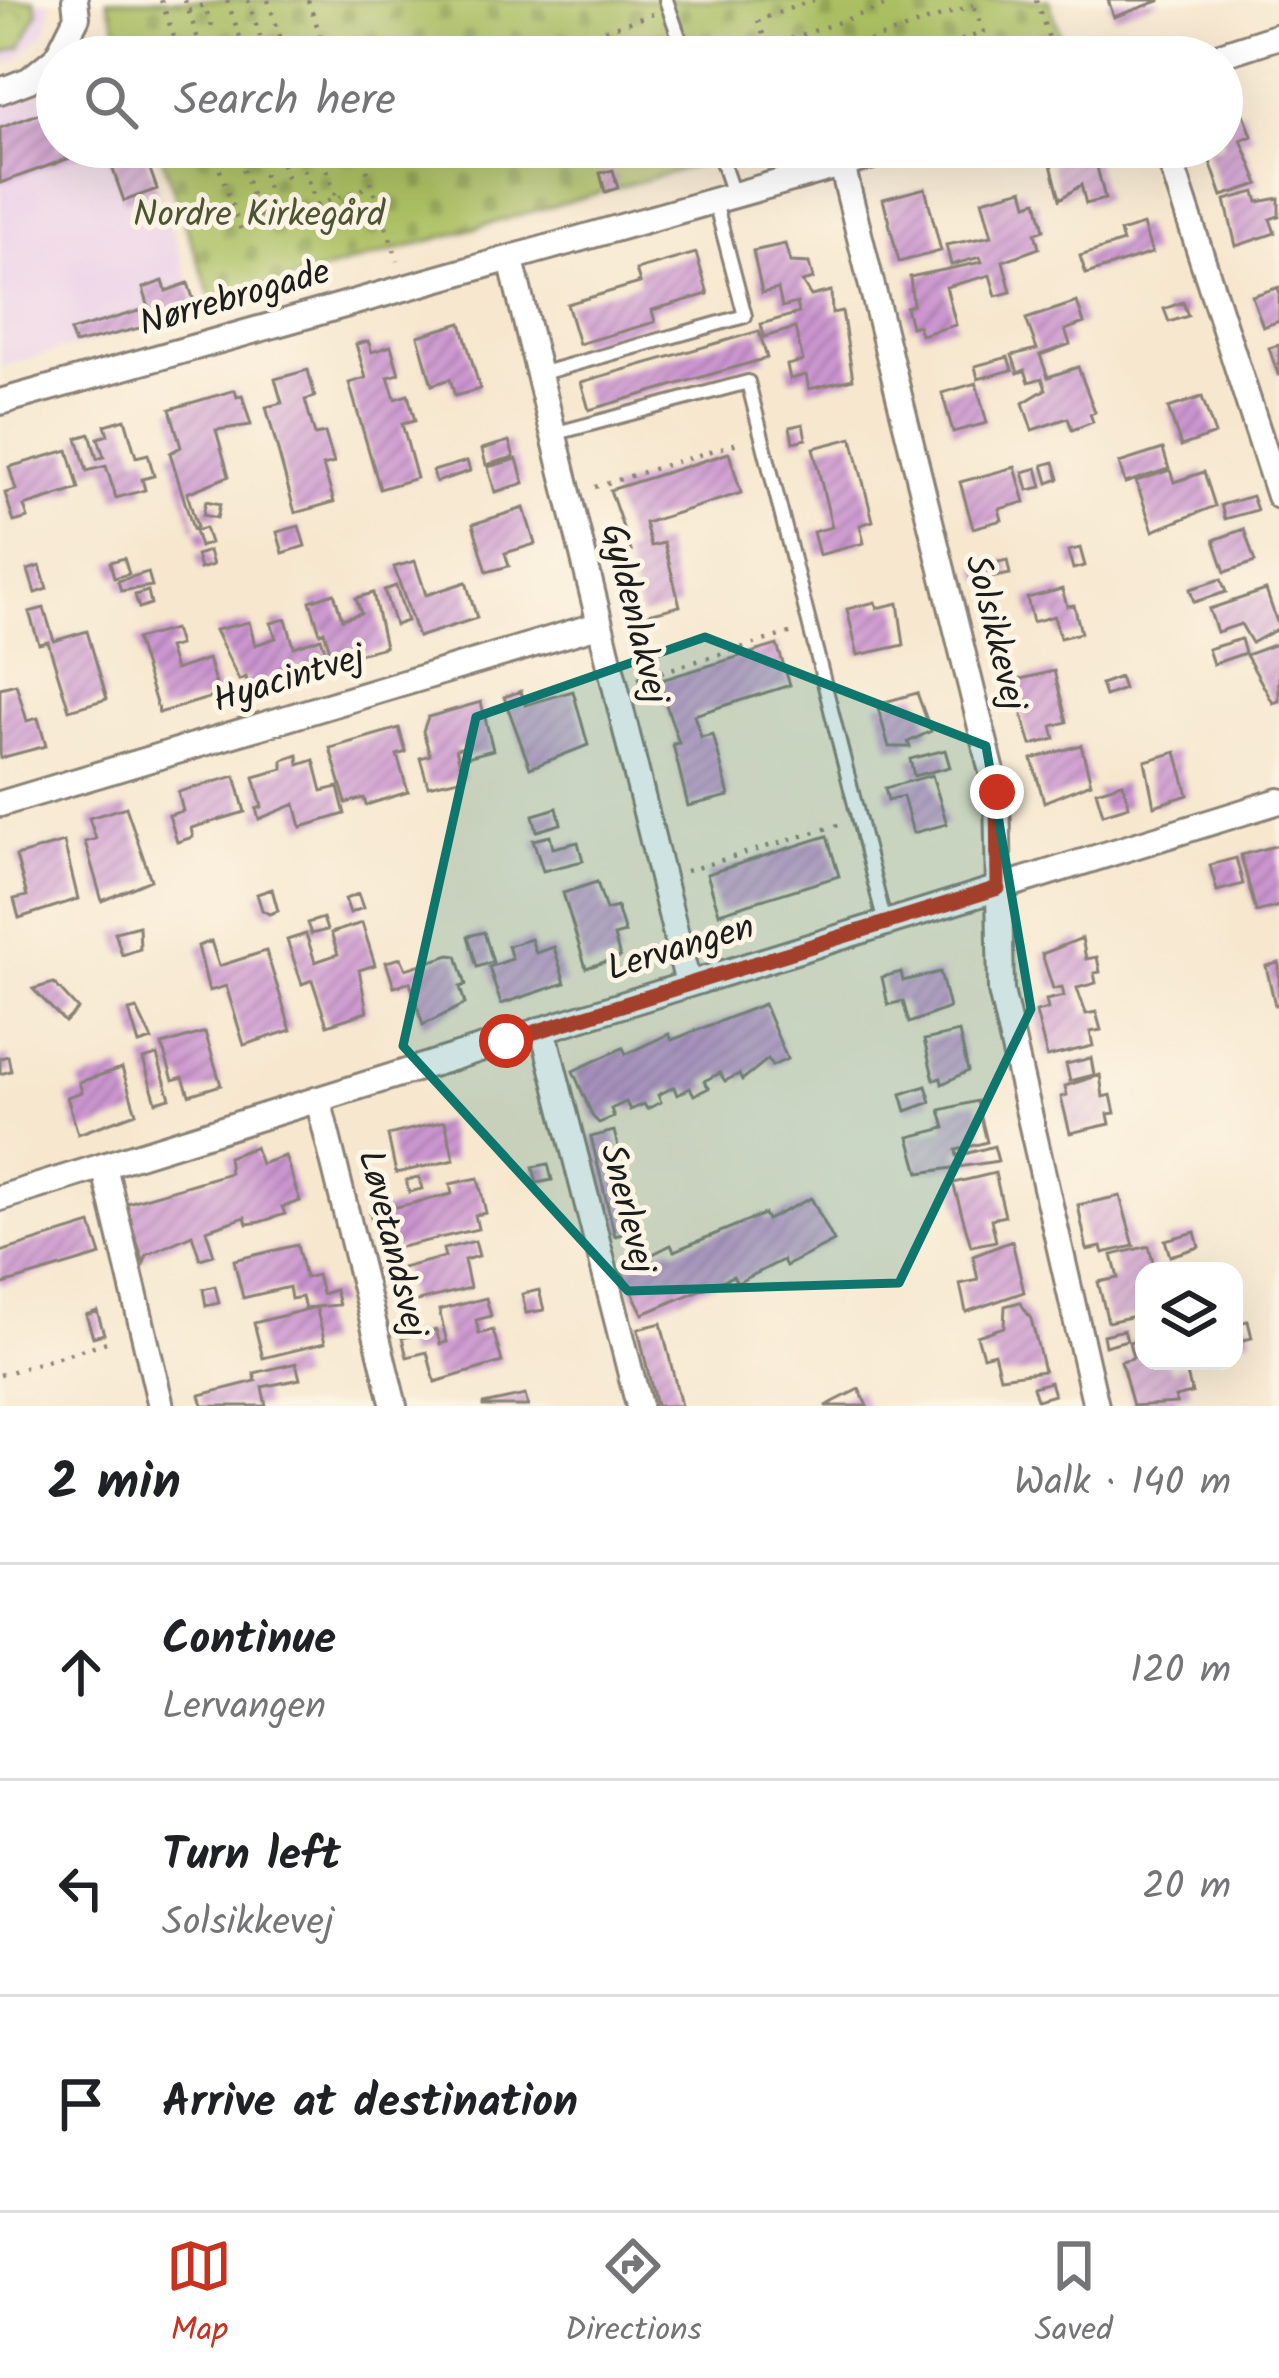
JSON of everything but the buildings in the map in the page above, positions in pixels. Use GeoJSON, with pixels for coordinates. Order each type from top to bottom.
{"type":"FeatureCollection","features":[{"type":"Feature","properties":{"kind":"street"},"geometry":{"type":"LineString","coordinates":[[68,36],[77,17],[75,0]]}},
{"type":"Feature","properties":{"kind":"street"},"geometry":{"type":"LineString","coordinates":[[1243,48],[1279,36]]}},
{"type":"Feature","properties":{"kind":"street"},"geometry":{"type":"LineString","coordinates":[[0,91],[36,74]]}},
{"type":"Feature","properties":{"kind":"street","name":"Nørrebrogade"},"geometry":{"type":"LineString","coordinates":[[0,402],[832,168]]}},
{"type":"Feature","properties":{"kind":"street","name":"Solsikkevej"},"geometry":{"type":"LineString","coordinates":[[843,168],[997,792],[1000,992],[1096,1406]]}},
{"type":"Feature","properties":{"kind":"street"},"geometry":{"type":"LineString","coordinates":[[1173,168],[1279,496]]}},
{"type":"Feature","properties":{"kind":"street","name":"Gyldenlakvej"},"geometry":{"type":"LineString","coordinates":[[511,260],[688,984]]}},
{"type":"Feature","properties":{"kind":"street","name":"Hyacintvej"},"geometry":{"type":"LineString","coordinates":[[0,804],[598,625]]}},
{"type":"Feature","properties":{"kind":"street","name":"Lervangen"},"geometry":{"type":"LineString","coordinates":[[0,1198],[1279,801]]}},
{"type":"Feature","properties":{"kind":"street","name":"Snerlevej"},"geometry":{"type":"LineString","coordinates":[[543,1029],[639,1406]]}},
{"type":"Feature","properties":{"kind":"street","name":"Løvetandsvej"},"geometry":{"type":"LineString","coordinates":[[318,1099],[394,1406]]}},
{"type":"Feature","properties":{"kind":"street"},"geometry":{"type":"LineString","coordinates":[[104,1166],[161,1406]]}},
{"type":"Feature","properties":{"kind":"lane"},"geometry":{"type":"LineString","coordinates":[[668,4],[679,36]]}},
{"type":"Feature","properties":{"kind":"lane"},"geometry":{"type":"LineString","coordinates":[[538,375],[745,316],[720,168]]}},
{"type":"Feature","properties":{"kind":"lane"},"geometry":{"type":"LineString","coordinates":[[553,434],[748,382],[886,923]]}},
{"type":"Feature","properties":{"kind":"path"},"geometry":{"type":"LineString","coordinates":[[161,0],[174,36]]}},
{"type":"Feature","properties":{"kind":"path"},"geometry":{"type":"LineString","coordinates":[[185,0],[198,36]]}},
{"type":"Feature","properties":{"kind":"path"},"geometry":{"type":"LineString","coordinates":[[226,0],[239,36]]}},
{"type":"Feature","properties":{"kind":"path"},"geometry":{"type":"LineString","coordinates":[[248,0],[260,36]]}},
{"type":"Feature","properties":{"kind":"path"},"geometry":{"type":"LineString","coordinates":[[268,0],[280,36]]}},
{"type":"Feature","properties":{"kind":"path"},"geometry":{"type":"LineString","coordinates":[[308,0],[321,36]]}},
{"type":"Feature","properties":{"kind":"path"},"geometry":{"type":"LineString","coordinates":[[764,36],[758,20],[814,0]]}},
{"type":"Feature","properties":{"kind":"path"},"geometry":{"type":"LineString","coordinates":[[799,36],[901,0]]}},
{"type":"Feature","properties":{"kind":"path"},"geometry":{"type":"LineString","coordinates":[[1036,0],[1048,36]]}},
{"type":"Feature","properties":{"kind":"path"},"geometry":{"type":"LineString","coordinates":[[189,11],[203,2],[213,29]]}},
{"type":"Feature","properties":{"kind":"path"},"geometry":{"type":"LineString","coordinates":[[882,36],[972,3],[984,32],[973,36]]}},
{"type":"Feature","properties":{"kind":"path"},"geometry":{"type":"LineString","coordinates":[[582,36],[668,4]]}},
{"type":"Feature","properties":{"kind":"path"},"geometry":{"type":"LineString","coordinates":[[219,168],[241,231],[372,186]]}},
{"type":"Feature","properties":{"kind":"path"},"geometry":{"type":"LineString","coordinates":[[242,168],[262,224]]}},
{"type":"Feature","properties":{"kind":"path"},"geometry":{"type":"LineString","coordinates":[[262,168],[268,188]]}},
{"type":"Feature","properties":{"kind":"path"},"geometry":{"type":"LineString","coordinates":[[284,168],[287,179]]}},
{"type":"Feature","properties":{"kind":"path"},"geometry":{"type":"LineString","coordinates":[[302,168],[317,205]]}},
{"type":"Feature","properties":{"kind":"path"},"geometry":{"type":"LineString","coordinates":[[326,168],[336,198]]}},
{"type":"Feature","properties":{"kind":"path"},"geometry":{"type":"LineString","coordinates":[[366,168],[408,289]]}},
{"type":"Feature","properties":{"kind":"path"},"geometry":{"type":"LineString","coordinates":[[567,495],[761,436]]}},
{"type":"Feature","properties":{"kind":"path"},"geometry":{"type":"LineString","coordinates":[[614,687],[810,627]]}},
{"type":"Feature","properties":{"kind":"path"},"geometry":{"type":"LineString","coordinates":[[662,879],[859,819]]}},
{"type":"Feature","properties":{"kind":"path"},"geometry":{"type":"LineString","coordinates":[[0,1375],[110,1341]]}},
{"type":"Feature","properties":{"kind":"highlighted area"},"geometry":{"type":"Polygon","coordinates":[[[705,637],[986,746],[1031,1009],[899,1283],[628,1291],[403,1046],[476,717],[705,637]]]}},
{"type":"Feature","properties":{"kind":"shaded area"},"geometry":{"type":"Polygon","coordinates":[[[0,0],[51,2],[45,33],[36,36],[16,60],[0,66],[0,0]]]}},
{"type":"Feature","properties":{"kind":"shaded area"},"geometry":{"type":"Polygon","coordinates":[[[36,91],[36,168],[150,168],[199,311],[0,367],[0,104],[36,91]]]}},
{"type":"Feature","properties":{"kind":"green space"},"geometry":{"type":"Polygon","coordinates":[[[0,0],[34,0],[38,11],[21,47],[0,54],[0,0]]]}},
{"type":"Feature","properties":{"kind":"green space"},"geometry":{"type":"Polygon","coordinates":[[[107,0],[1049,0],[1061,36],[120,36],[107,0]]]}},
{"type":"Feature","properties":{"kind":"green space","name":"Nordre Kirkegård"},"geometry":{"type":"Polygon","coordinates":[[[165,168],[688,168],[213,302],[165,168]]]}},
{"type":"Feature","properties":{"kind":"route"},"geometry":{"type":"LineString","coordinates":[[506,1041],[998,888],[997,792]]}}]}
